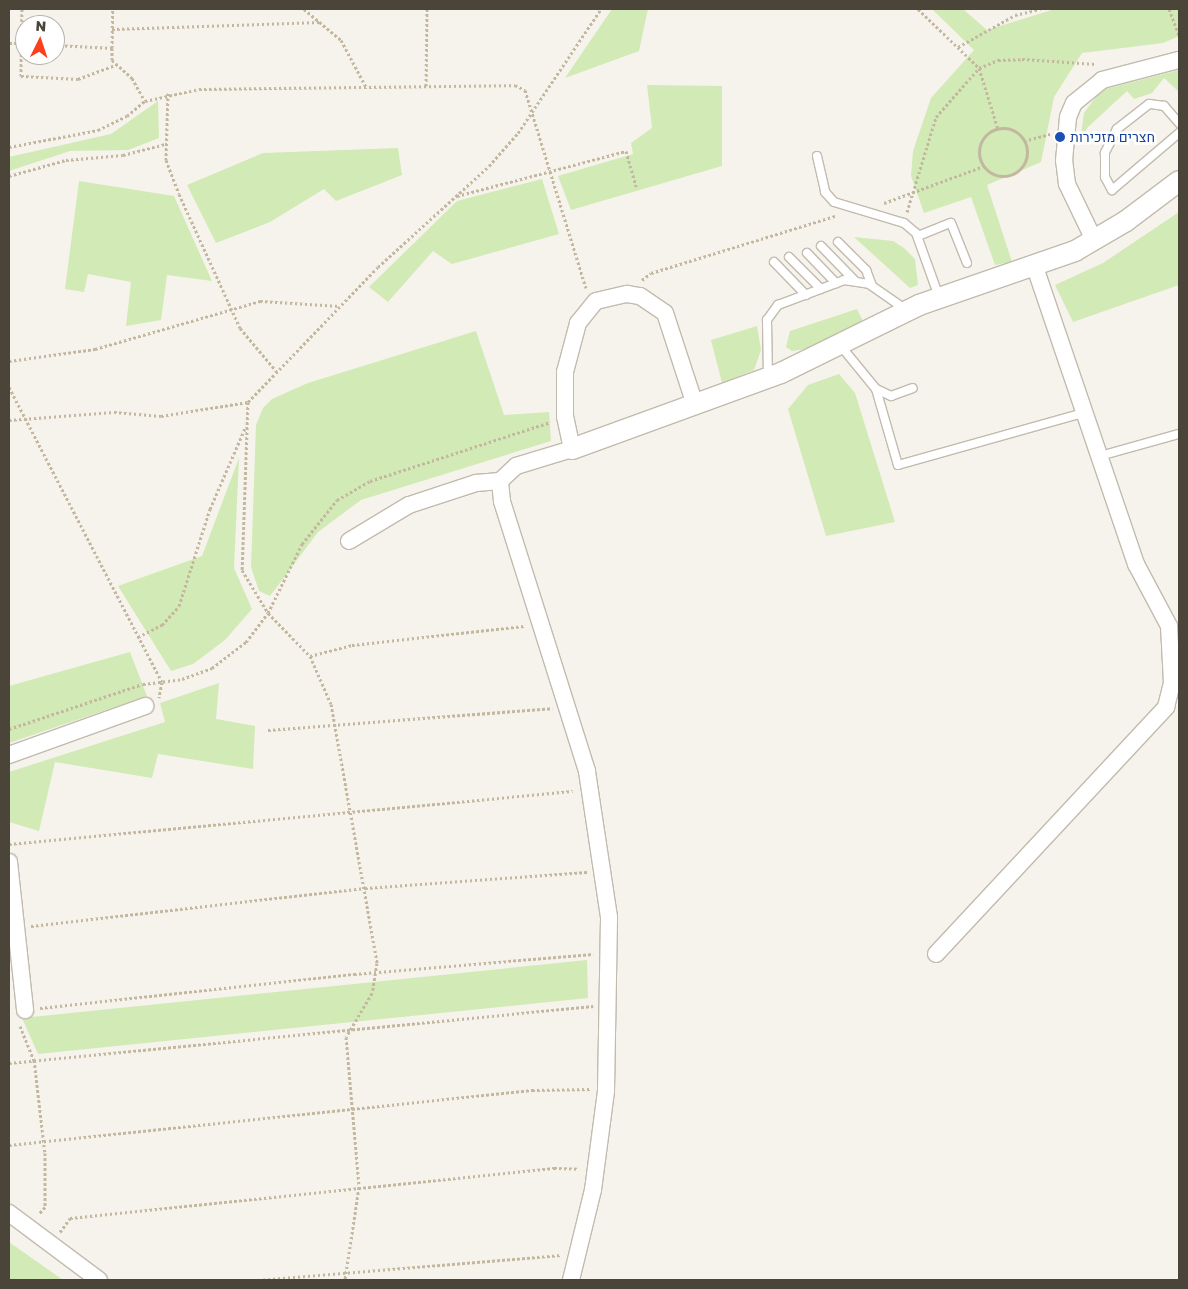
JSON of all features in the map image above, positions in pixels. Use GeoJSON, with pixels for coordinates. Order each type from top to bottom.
{"type":"FeatureCollection","features":[{"type":"Feature","properties":{"kind":"street"},"geometry":{"type":"LineString","coordinates":[[1094,240],[1067,184],[1066,131],[1074,103],[1087,88],[1118,74],[1179,60]]}},
{"type":"Feature","properties":{"kind":"street"},"geometry":{"type":"LineString","coordinates":[[349,541],[372,523],[409,506],[476,483],[500,481],[516,466],[572,449],[695,405],[768,377],[840,345],[907,311],[940,298],[1035,267],[1094,240],[1179,181]]}},
{"type":"Feature","properties":{"kind":"street"},"geometry":{"type":"LineString","coordinates":[[936,954],[1166,707],[1176,657],[1170,626],[1136,564],[1086,412],[1035,267]]}},
{"type":"Feature","properties":{"kind":"street"},"geometry":{"type":"LineString","coordinates":[[572,449],[565,417],[570,346],[578,323],[596,301],[627,294],[655,303],[666,313],[695,405]]}},
{"type":"Feature","properties":{"kind":"street"},"geometry":{"type":"LineString","coordinates":[[500,481],[502,502],[568,706],[591,789],[604,870],[610,953],[610,1007],[606,1091],[596,1170],[571,1280]]}},
{"type":"Feature","properties":{"kind":"street"},"geometry":{"type":"LineString","coordinates":[[9,755],[145,706]]}},
{"type":"Feature","properties":{"kind":"street"},"geometry":{"type":"LineString","coordinates":[[9,862],[25,1010]]}},
{"type":"Feature","properties":{"kind":"street"},"geometry":{"type":"LineString","coordinates":[[9,1213],[99,1280]]}},
{"type":"Feature","properties":{"kind":"lane"},"geometry":{"type":"LineString","coordinates":[[1179,123],[1164,106],[1149,104],[1116,128],[1109,138],[1104,168],[1112,190],[1179,133]]}},
{"type":"Feature","properties":{"kind":"lane"},"geometry":{"type":"LineString","coordinates":[[817,156],[825,192],[853,210],[904,223],[918,236],[940,298]]}},
{"type":"Feature","properties":{"kind":"lane"},"geometry":{"type":"LineString","coordinates":[[918,236],[951,223],[967,263]]}},
{"type":"Feature","properties":{"kind":"lane"},"geometry":{"type":"LineString","coordinates":[[838,242],[866,270],[872,286]]}},
{"type":"Feature","properties":{"kind":"lane"},"geometry":{"type":"LineString","coordinates":[[821,246],[855,281]]}},
{"type":"Feature","properties":{"kind":"lane"},"geometry":{"type":"LineString","coordinates":[[807,253],[836,283]]}},
{"type":"Feature","properties":{"kind":"lane"},"geometry":{"type":"LineString","coordinates":[[789,257],[822,289]]}},
{"type":"Feature","properties":{"kind":"lane"},"geometry":{"type":"LineString","coordinates":[[774,262],[806,294]]}},
{"type":"Feature","properties":{"kind":"lane"},"geometry":{"type":"LineString","coordinates":[[768,377],[767,320],[778,305],[836,283],[855,281],[872,286],[907,311]]}},
{"type":"Feature","properties":{"kind":"lane"},"geometry":{"type":"LineString","coordinates":[[840,345],[876,389],[898,466],[1086,412]]}},
{"type":"Feature","properties":{"kind":"lane"},"geometry":{"type":"LineString","coordinates":[[876,389],[891,396],[913,388]]}},
{"type":"Feature","properties":{"kind":"lane"},"geometry":{"type":"LineString","coordinates":[[1100,456],[1179,434]]}},
{"type":"Feature","properties":{"kind":"path"},"geometry":{"type":"LineString","coordinates":[[113,9],[112,60],[118,64],[145,100]]}},
{"type":"Feature","properties":{"kind":"path"},"geometry":{"type":"LineString","coordinates":[[304,9],[341,40],[366,87]]}},
{"type":"Feature","properties":{"kind":"path"},"geometry":{"type":"LineString","coordinates":[[426,86],[427,9]]}},
{"type":"Feature","properties":{"kind":"path"},"geometry":{"type":"LineString","coordinates":[[9,420],[114,412],[161,416],[248,402],[340,306],[490,166],[518,133],[531,109],[601,9]]}},
{"type":"Feature","properties":{"kind":"path"},"geometry":{"type":"LineString","coordinates":[[918,9],[979,68],[998,129]]}},
{"type":"Feature","properties":{"kind":"path"},"geometry":{"type":"LineString","coordinates":[[958,48],[1015,15],[1040,9]]}},
{"type":"Feature","properties":{"kind":"path"},"geometry":{"type":"LineString","coordinates":[[1168,9],[1179,35]]}},
{"type":"Feature","properties":{"kind":"path"},"geometry":{"type":"LineString","coordinates":[[112,29],[320,22]]}},
{"type":"Feature","properties":{"kind":"path"},"geometry":{"type":"LineString","coordinates":[[65,46],[112,48]]}},
{"type":"Feature","properties":{"kind":"path"},"geometry":{"type":"LineString","coordinates":[[904,223],[936,117],[979,68],[998,60],[1022,58],[1104,63]]}},
{"type":"Feature","properties":{"kind":"path"},"geometry":{"type":"LineString","coordinates":[[22,65],[21,76],[78,79],[118,64]]}},
{"type":"Feature","properties":{"kind":"path"},"geometry":{"type":"LineString","coordinates":[[9,147],[98,130],[127,116],[145,100],[168,93],[515,85],[525,90],[584,285],[596,301]]}},
{"type":"Feature","properties":{"kind":"path"},"geometry":{"type":"LineString","coordinates":[[168,93],[165,144],[179,194],[231,310],[256,349],[278,372]]}},
{"type":"Feature","properties":{"kind":"path"},"geometry":{"type":"LineString","coordinates":[[998,129],[1013,131],[1024,141],[1024,163],[1013,174],[997,175],[984,166],[981,144],[998,129]]}},
{"type":"Feature","properties":{"kind":"path"},"geometry":{"type":"LineString","coordinates":[[1024,141],[1066,131]]}},
{"type":"Feature","properties":{"kind":"path"},"geometry":{"type":"LineString","coordinates":[[9,176],[66,160],[123,156],[165,144]]}},
{"type":"Feature","properties":{"kind":"path"},"geometry":{"type":"LineString","coordinates":[[456,197],[626,151],[636,187]]}},
{"type":"Feature","properties":{"kind":"path"},"geometry":{"type":"LineString","coordinates":[[627,294],[651,273],[853,210],[912,196],[984,166]]}},
{"type":"Feature","properties":{"kind":"path"},"geometry":{"type":"LineString","coordinates":[[9,361],[95,349],[275,298],[340,306]]}},
{"type":"Feature","properties":{"kind":"path"},"geometry":{"type":"LineString","coordinates":[[9,387],[162,682],[161,697],[145,706]]}},
{"type":"Feature","properties":{"kind":"path"},"geometry":{"type":"LineString","coordinates":[[248,402],[242,570],[268,613],[310,656],[321,674],[336,726],[352,809],[377,972],[372,993],[350,1027],[346,1050],[358,1190],[345,1280]]}},
{"type":"Feature","properties":{"kind":"path"},"geometry":{"type":"LineString","coordinates":[[9,729],[143,684],[162,682],[212,668],[246,642],[268,613],[302,544],[337,500],[370,480],[565,417]]}},
{"type":"Feature","properties":{"kind":"path"},"geometry":{"type":"LineString","coordinates":[[138,637],[162,625],[179,606],[210,509],[248,423]]}},
{"type":"Feature","properties":{"kind":"path"},"geometry":{"type":"LineString","coordinates":[[310,656],[352,645],[542,624]]}},
{"type":"Feature","properties":{"kind":"path"},"geometry":{"type":"LineString","coordinates":[[268,730],[568,706]]}},
{"type":"Feature","properties":{"kind":"path"},"geometry":{"type":"LineString","coordinates":[[9,844],[352,809],[591,789]]}},
{"type":"Feature","properties":{"kind":"path"},"geometry":{"type":"LineString","coordinates":[[16,928],[365,888],[455,880],[481,883],[604,870]]}},
{"type":"Feature","properties":{"kind":"path"},"geometry":{"type":"LineString","coordinates":[[28,1227],[45,1207],[43,1138],[34,1060],[14,1011],[377,972],[610,953]]}},
{"type":"Feature","properties":{"kind":"path"},"geometry":{"type":"LineString","coordinates":[[9,1063],[350,1027],[610,1007]]}},
{"type":"Feature","properties":{"kind":"path"},"geometry":{"type":"LineString","coordinates":[[9,1145],[43,1138],[568,1087],[606,1091]]}},
{"type":"Feature","properties":{"kind":"path"},"geometry":{"type":"LineString","coordinates":[[50,1244],[70,1218],[358,1190],[554,1168],[596,1170]]}},
{"type":"Feature","properties":{"kind":"path"},"geometry":{"type":"LineString","coordinates":[[258,1280],[549,1253],[577,1257]]}},
{"type":"Feature","properties":{"kind":"green space"},"geometry":{"type":"Polygon","coordinates":[[[612,9],[648,9],[639,51],[565,78],[612,9]]]}},
{"type":"Feature","properties":{"kind":"green space"},"geometry":{"type":"Polygon","coordinates":[[[932,9],[963,9],[987,30],[1055,9],[1179,9],[1179,36],[1163,43],[1082,53],[1054,97],[1041,162],[987,185],[1012,262],[995,265],[971,197],[924,213],[911,176],[913,151],[931,98],[974,50],[932,9]]]}},
{"type":"Feature","properties":{"kind":"green space"},"geometry":{"type":"Polygon","coordinates":[[[1179,70],[1179,92],[1164,78],[1152,93],[1134,99],[1127,91],[1087,128],[1080,142],[1084,113],[1101,90],[1179,70]]]}},
{"type":"Feature","properties":{"kind":"green space"},"geometry":{"type":"Polygon","coordinates":[[[647,85],[722,86],[722,166],[571,210],[558,176],[633,154],[631,143],[652,128],[647,85]]]}},
{"type":"Feature","properties":{"kind":"green space"},"geometry":{"type":"Polygon","coordinates":[[[158,101],[159,138],[128,150],[70,151],[9,171],[9,157],[111,134],[158,101]]]}},
{"type":"Feature","properties":{"kind":"green space"},"geometry":{"type":"Polygon","coordinates":[[[398,148],[402,175],[336,201],[324,189],[270,222],[216,243],[187,185],[263,153],[398,148]]]}},
{"type":"Feature","properties":{"kind":"green space"},"geometry":{"type":"Polygon","coordinates":[[[542,179],[559,234],[452,264],[433,251],[388,302],[369,287],[457,201],[542,179]]]}},
{"type":"Feature","properties":{"kind":"green space"},"geometry":{"type":"Polygon","coordinates":[[[79,181],[174,196],[212,281],[167,275],[161,320],[126,326],[131,282],[88,274],[84,292],[65,289],[79,181]]]}},
{"type":"Feature","properties":{"kind":"green space"},"geometry":{"type":"Polygon","coordinates":[[[1179,212],[1179,285],[1073,322],[1055,285],[1103,263],[1179,212]]]}},
{"type":"Feature","properties":{"kind":"green space"},"geometry":{"type":"Polygon","coordinates":[[[854,237],[893,241],[904,248],[915,259],[918,285],[910,288],[854,237]]]}},
{"type":"Feature","properties":{"kind":"green space"},"geometry":{"type":"Polygon","coordinates":[[[857,309],[863,321],[806,349],[792,351],[786,347],[790,331],[857,309]]]}},
{"type":"Feature","properties":{"kind":"green space"},"geometry":{"type":"Polygon","coordinates":[[[757,326],[761,350],[754,370],[722,383],[711,340],[757,326]]]}},
{"type":"Feature","properties":{"kind":"green space"},"geometry":{"type":"Polygon","coordinates":[[[476,331],[504,415],[549,412],[551,441],[361,500],[318,532],[270,596],[259,591],[251,567],[256,425],[263,408],[272,399],[308,383],[476,331]]]}},
{"type":"Feature","properties":{"kind":"green space"},"geometry":{"type":"Polygon","coordinates":[[[839,374],[855,393],[895,522],[826,536],[788,409],[808,385],[839,374]]]}},
{"type":"Feature","properties":{"kind":"green space"},"geometry":{"type":"Polygon","coordinates":[[[239,458],[234,568],[252,609],[225,640],[193,664],[171,671],[118,586],[202,556],[239,458]]]}},
{"type":"Feature","properties":{"kind":"green space"},"geometry":{"type":"Polygon","coordinates":[[[130,652],[147,696],[9,743],[9,686],[130,652]]]}},
{"type":"Feature","properties":{"kind":"green space"},"geometry":{"type":"Polygon","coordinates":[[[219,683],[216,719],[255,726],[253,769],[158,754],[152,778],[55,762],[39,831],[9,822],[9,772],[165,722],[160,703],[219,683]]]}},
{"type":"Feature","properties":{"kind":"green space"},"geometry":{"type":"Polygon","coordinates":[[[587,960],[588,998],[38,1054],[22,1018],[587,960]]]}},
{"type":"Feature","properties":{"kind":"green space"},"geometry":{"type":"Polygon","coordinates":[[[9,1242],[63,1280],[9,1280],[9,1242]]]}},
{"type":"Feature","properties":{"kind":"place","name":"חצרים מזכירות"},"geometry":{"type":"Point","coordinates":[1060,137]}}]}
